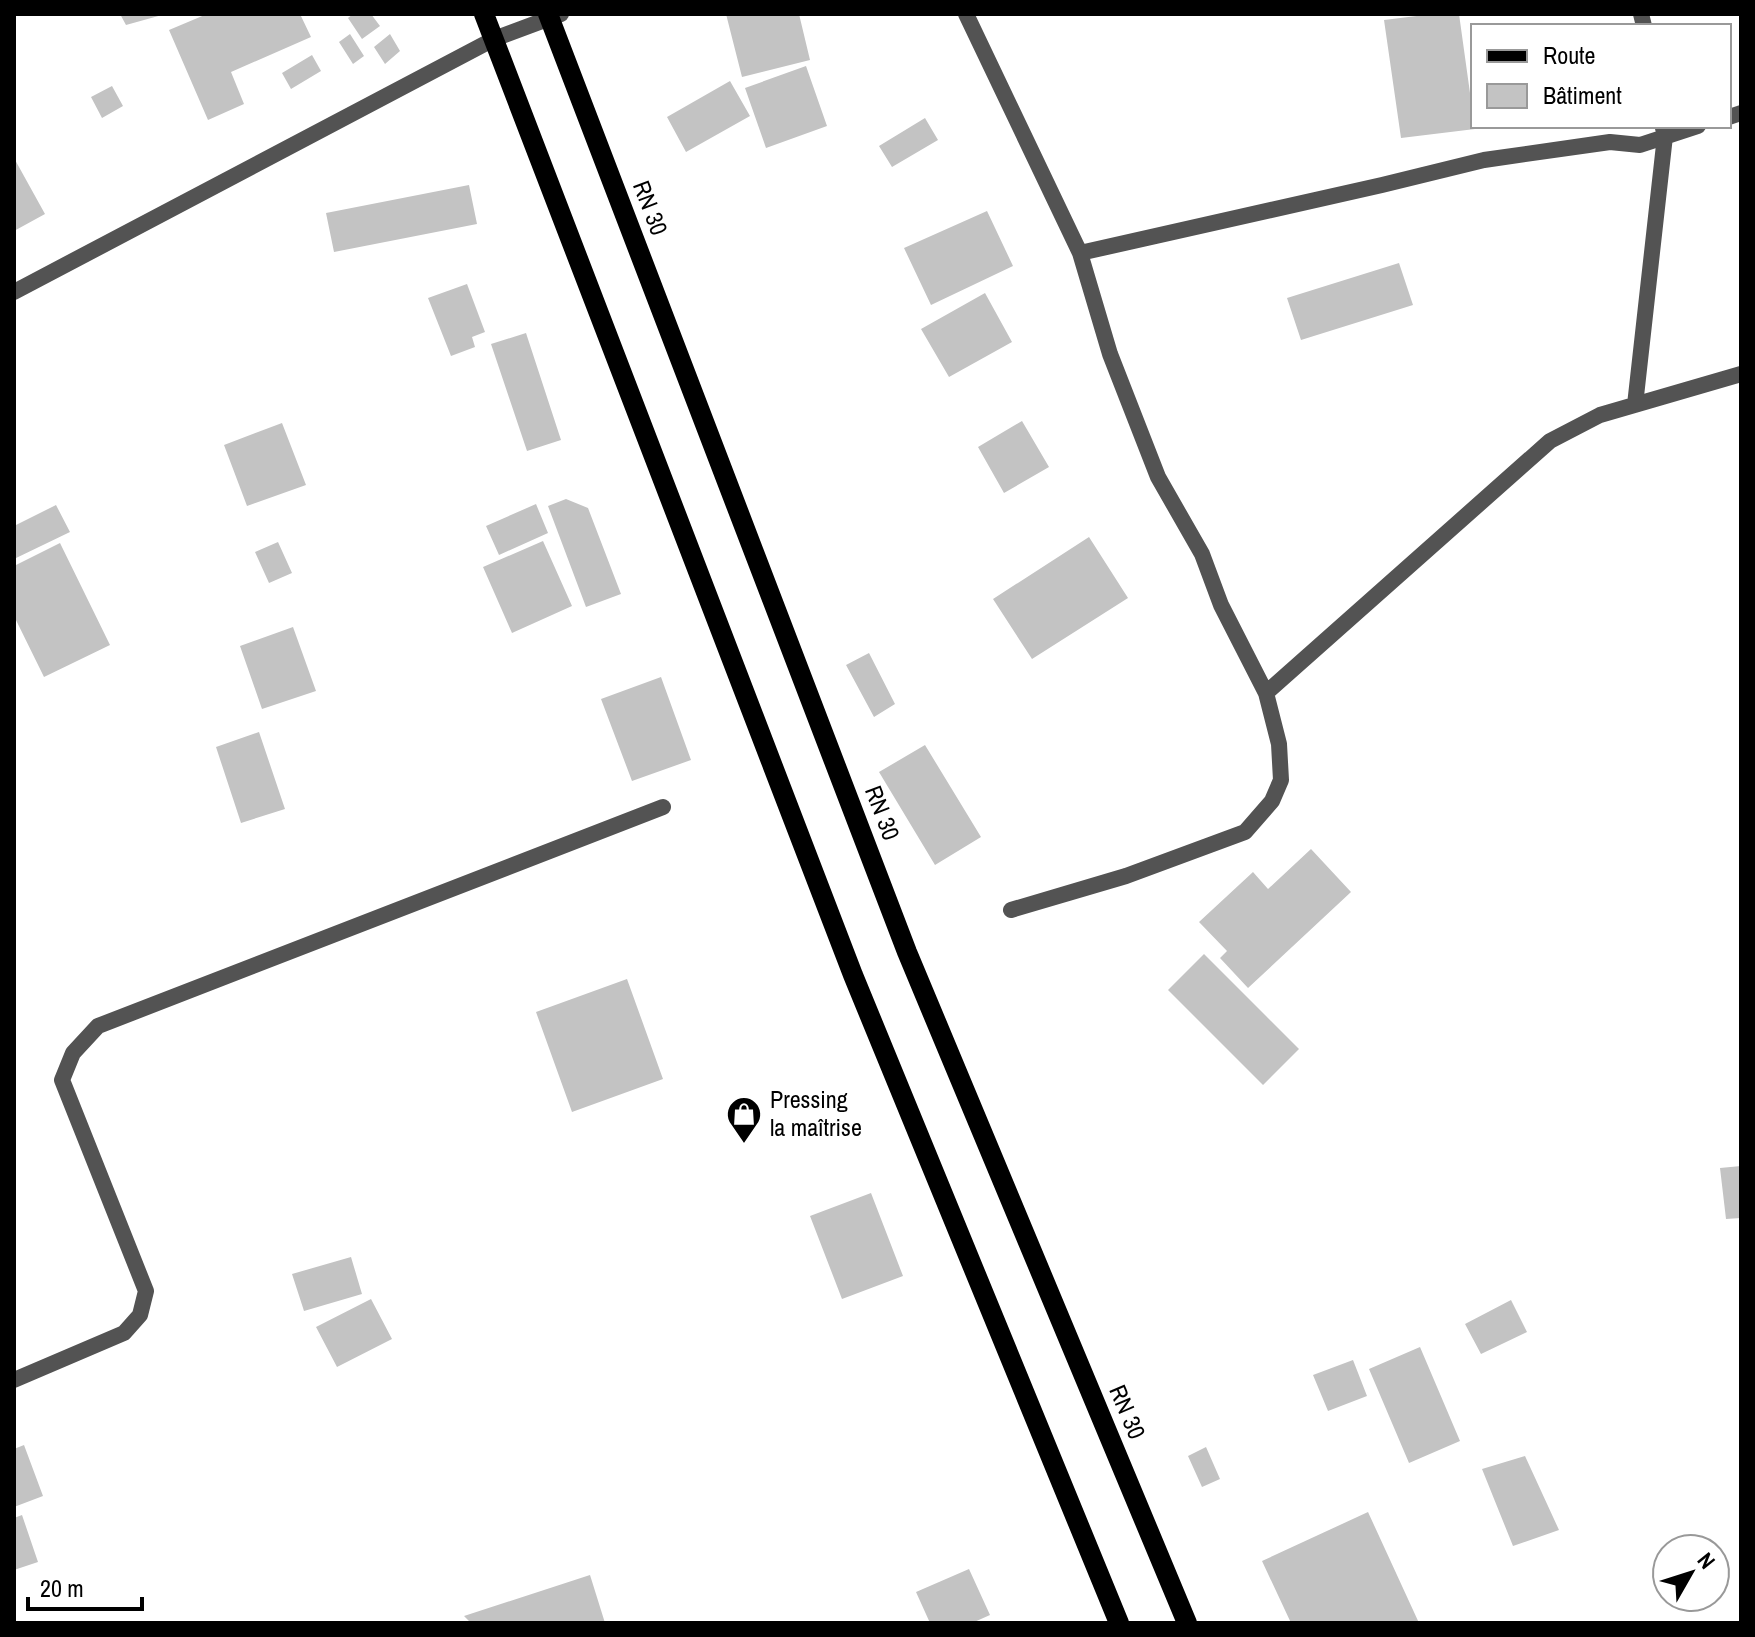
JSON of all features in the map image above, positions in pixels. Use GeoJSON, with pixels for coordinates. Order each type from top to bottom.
{"type":"FeatureCollection","features":[{"type":"Feature","properties":{"kind":"main road"},"geometry":{"type":"LineString","coordinates":[[484,14],[853,975],[1119,1623]]}},
{"type":"Feature","properties":{"kind":"main road","name":"RN 30"},"geometry":{"type":"LineString","coordinates":[[553,16],[907,952],[1187,1623]]}},
{"type":"Feature","properties":{"kind":"street"},"geometry":{"type":"LineString","coordinates":[[966,14],[1080,253],[1110,354],[1158,477],[1202,554],[1221,605],[1266,693],[1279,744],[1281,780],[1272,801],[1245,832],[1126,876],[1011,910]]}},
{"type":"Feature","properties":{"kind":"street"},"geometry":{"type":"LineString","coordinates":[[14,292],[494,39],[553,16]]}},
{"type":"Feature","properties":{"kind":"street"},"geometry":{"type":"LineString","coordinates":[[1080,253],[1484,160],[1610,142],[1640,145],[1664,131],[1684,128]]}},
{"type":"Feature","properties":{"kind":"street"},"geometry":{"type":"LineString","coordinates":[[1635,405],[1664,131]]}},
{"type":"Feature","properties":{"kind":"street"},"geometry":{"type":"LineString","coordinates":[[1266,693],[1550,441],[1600,415],[1741,374]]}},
{"type":"Feature","properties":{"kind":"street"},"geometry":{"type":"LineString","coordinates":[[14,1380],[124,1333],[140,1315],[146,1291],[62,1080],[73,1053],[98,1026],[663,807]]}},
{"type":"Feature","properties":{"kind":"building"},"geometry":{"type":"Polygon","coordinates":[[[120,14],[162,14],[162,15],[126,25],[120,14]]]}},
{"type":"Feature","properties":{"kind":"building"},"geometry":{"type":"Polygon","coordinates":[[[207,14],[300,14],[311,37],[231,72],[244,104],[208,120],[169,30],[207,14]]]}},
{"type":"Feature","properties":{"kind":"building"},"geometry":{"type":"Polygon","coordinates":[[[353,14],[371,14],[380,26],[362,39],[348,18],[353,14]]]}},
{"type":"Feature","properties":{"kind":"building"},"geometry":{"type":"Polygon","coordinates":[[[726,14],[799,14],[810,60],[742,77],[726,14]]]}},
{"type":"Feature","properties":{"kind":"building"},"geometry":{"type":"Polygon","coordinates":[[[1459,14],[1471,100],[1471,128],[1475,129],[1401,138],[1384,20],[1459,14]]]}},
{"type":"Feature","properties":{"kind":"building"},"geometry":{"type":"Polygon","coordinates":[[[350,34],[364,56],[353,64],[339,42],[350,34]]]}},
{"type":"Feature","properties":{"kind":"building"},"geometry":{"type":"Polygon","coordinates":[[[390,34],[400,51],[385,64],[374,47],[390,34]]]}},
{"type":"Feature","properties":{"kind":"building"},"geometry":{"type":"Polygon","coordinates":[[[312,55],[321,71],[291,89],[282,73],[312,55]]]}},
{"type":"Feature","properties":{"kind":"building"},"geometry":{"type":"Polygon","coordinates":[[[806,66],[827,126],[766,148],[745,88],[806,66]]]}},
{"type":"Feature","properties":{"kind":"building"},"geometry":{"type":"Polygon","coordinates":[[[730,81],[750,116],[686,152],[667,117],[730,81]]]}},
{"type":"Feature","properties":{"kind":"building"},"geometry":{"type":"Polygon","coordinates":[[[112,86],[123,106],[102,118],[91,97],[112,86]]]}},
{"type":"Feature","properties":{"kind":"building"},"geometry":{"type":"Polygon","coordinates":[[[925,118],[938,140],[892,167],[879,146],[925,118]]]}},
{"type":"Feature","properties":{"kind":"building"},"geometry":{"type":"Polygon","coordinates":[[[14,158],[45,214],[14,231],[14,158]]]}},
{"type":"Feature","properties":{"kind":"building"},"geometry":{"type":"Polygon","coordinates":[[[469,185],[477,224],[334,252],[326,213],[469,185]]]}},
{"type":"Feature","properties":{"kind":"building"},"geometry":{"type":"Polygon","coordinates":[[[987,211],[1013,266],[931,305],[904,248],[987,211]]]}},
{"type":"Feature","properties":{"kind":"building"},"geometry":{"type":"Polygon","coordinates":[[[1399,263],[1413,305],[1301,340],[1287,298],[1399,263]]]}},
{"type":"Feature","properties":{"kind":"building"},"geometry":{"type":"Polygon","coordinates":[[[467,284],[485,332],[472,337],[475,347],[451,356],[428,298],[467,284]]]}},
{"type":"Feature","properties":{"kind":"building"},"geometry":{"type":"Polygon","coordinates":[[[985,293],[1012,342],[949,377],[921,329],[985,293]]]}},
{"type":"Feature","properties":{"kind":"building"},"geometry":{"type":"Polygon","coordinates":[[[526,333],[561,440],[527,451],[491,344],[526,333]]]}},
{"type":"Feature","properties":{"kind":"building"},"geometry":{"type":"Polygon","coordinates":[[[1022,421],[1049,467],[1004,493],[978,447],[1022,421]]]}},
{"type":"Feature","properties":{"kind":"building"},"geometry":{"type":"Polygon","coordinates":[[[282,423],[306,485],[247,506],[224,445],[282,423]]]}},
{"type":"Feature","properties":{"kind":"building"},"geometry":{"type":"Polygon","coordinates":[[[566,499],[588,508],[621,594],[586,607],[548,506],[566,499]]]}},
{"type":"Feature","properties":{"kind":"building"},"geometry":{"type":"Polygon","coordinates":[[[536,504],[548,533],[499,555],[486,526],[536,504]]]}},
{"type":"Feature","properties":{"kind":"building"},"geometry":{"type":"Polygon","coordinates":[[[56,505],[70,532],[14,559],[14,526],[56,505]]]}},
{"type":"Feature","properties":{"kind":"building"},"geometry":{"type":"Polygon","coordinates":[[[1089,537],[1128,598],[1032,659],[993,599],[1089,537]]]}},
{"type":"Feature","properties":{"kind":"building"},"geometry":{"type":"Polygon","coordinates":[[[543,541],[572,606],[512,633],[483,567],[543,541]]]}},
{"type":"Feature","properties":{"kind":"building"},"geometry":{"type":"Polygon","coordinates":[[[278,542],[292,573],[269,583],[255,552],[278,542]]]}},
{"type":"Feature","properties":{"kind":"building"},"geometry":{"type":"Polygon","coordinates":[[[60,543],[110,645],[44,677],[14,616],[14,566],[60,543]]]}},
{"type":"Feature","properties":{"kind":"building"},"geometry":{"type":"Polygon","coordinates":[[[293,627],[316,691],[262,709],[240,646],[293,627]]]}},
{"type":"Feature","properties":{"kind":"building"},"geometry":{"type":"Polygon","coordinates":[[[869,653],[895,704],[874,717],[846,665],[869,653]]]}},
{"type":"Feature","properties":{"kind":"building"},"geometry":{"type":"Polygon","coordinates":[[[661,677],[691,760],[632,781],[601,699],[661,677]]]}},
{"type":"Feature","properties":{"kind":"building"},"geometry":{"type":"Polygon","coordinates":[[[259,732],[285,809],[241,823],[216,747],[259,732]]]}},
{"type":"Feature","properties":{"kind":"building"},"geometry":{"type":"Polygon","coordinates":[[[925,745],[981,837],[935,865],[879,772],[925,745]]]}},
{"type":"Feature","properties":{"kind":"building"},"geometry":{"type":"Polygon","coordinates":[[[1311,849],[1351,892],[1248,988],[1220,958],[1227,951],[1199,922],[1253,872],[1268,889],[1311,849]]]}},
{"type":"Feature","properties":{"kind":"building"},"geometry":{"type":"Polygon","coordinates":[[[1204,954],[1299,1049],[1263,1085],[1168,990],[1204,954]]]}},
{"type":"Feature","properties":{"kind":"building"},"geometry":{"type":"Polygon","coordinates":[[[627,979],[663,1079],[572,1112],[536,1012],[627,979]]]}},
{"type":"Feature","properties":{"kind":"building"},"geometry":{"type":"Polygon","coordinates":[[[1741,1166],[1741,1218],[1726,1219],[1720,1168],[1741,1166]]]}},
{"type":"Feature","properties":{"kind":"building"},"geometry":{"type":"Polygon","coordinates":[[[871,1193],[903,1276],[842,1299],[810,1216],[871,1193]]]}},
{"type":"Feature","properties":{"kind":"building"},"geometry":{"type":"Polygon","coordinates":[[[351,1257],[362,1294],[304,1311],[292,1274],[351,1257]]]}},
{"type":"Feature","properties":{"kind":"building"},"geometry":{"type":"Polygon","coordinates":[[[371,1299],[392,1339],[337,1367],[316,1327],[371,1299]]]}},
{"type":"Feature","properties":{"kind":"building"},"geometry":{"type":"Polygon","coordinates":[[[1511,1300],[1527,1332],[1481,1354],[1465,1324],[1511,1300]]]}},
{"type":"Feature","properties":{"kind":"building"},"geometry":{"type":"Polygon","coordinates":[[[1420,1347],[1460,1441],[1409,1463],[1369,1369],[1420,1347]]]}},
{"type":"Feature","properties":{"kind":"building"},"geometry":{"type":"Polygon","coordinates":[[[1353,1360],[1367,1396],[1328,1411],[1313,1375],[1353,1360]]]}},
{"type":"Feature","properties":{"kind":"building"},"geometry":{"type":"Polygon","coordinates":[[[24,1445],[43,1496],[14,1507],[14,1449],[24,1445]]]}},
{"type":"Feature","properties":{"kind":"building"},"geometry":{"type":"Polygon","coordinates":[[[1206,1447],[1220,1479],[1202,1487],[1188,1456],[1206,1447]]]}},
{"type":"Feature","properties":{"kind":"building"},"geometry":{"type":"Polygon","coordinates":[[[1525,1456],[1559,1530],[1513,1546],[1482,1469],[1525,1456]]]}},
{"type":"Feature","properties":{"kind":"building"},"geometry":{"type":"Polygon","coordinates":[[[1368,1512],[1419,1623],[1291,1623],[1262,1561],[1368,1512]]]}},
{"type":"Feature","properties":{"kind":"building"},"geometry":{"type":"Polygon","coordinates":[[[22,1515],[38,1562],[14,1570],[14,1518],[22,1515]]]}},
{"type":"Feature","properties":{"kind":"building"},"geometry":{"type":"Polygon","coordinates":[[[969,1569],[990,1615],[972,1623],[930,1623],[916,1592],[969,1569]]]}},
{"type":"Feature","properties":{"kind":"building"},"geometry":{"type":"Polygon","coordinates":[[[590,1575],[605,1623],[471,1623],[464,1616],[590,1575]]]}},
{"type":"Feature","properties":{"kind":"place","name":"Pressing la maîtrise"},"geometry":{"type":"Point","coordinates":[744,1145]}}]}
